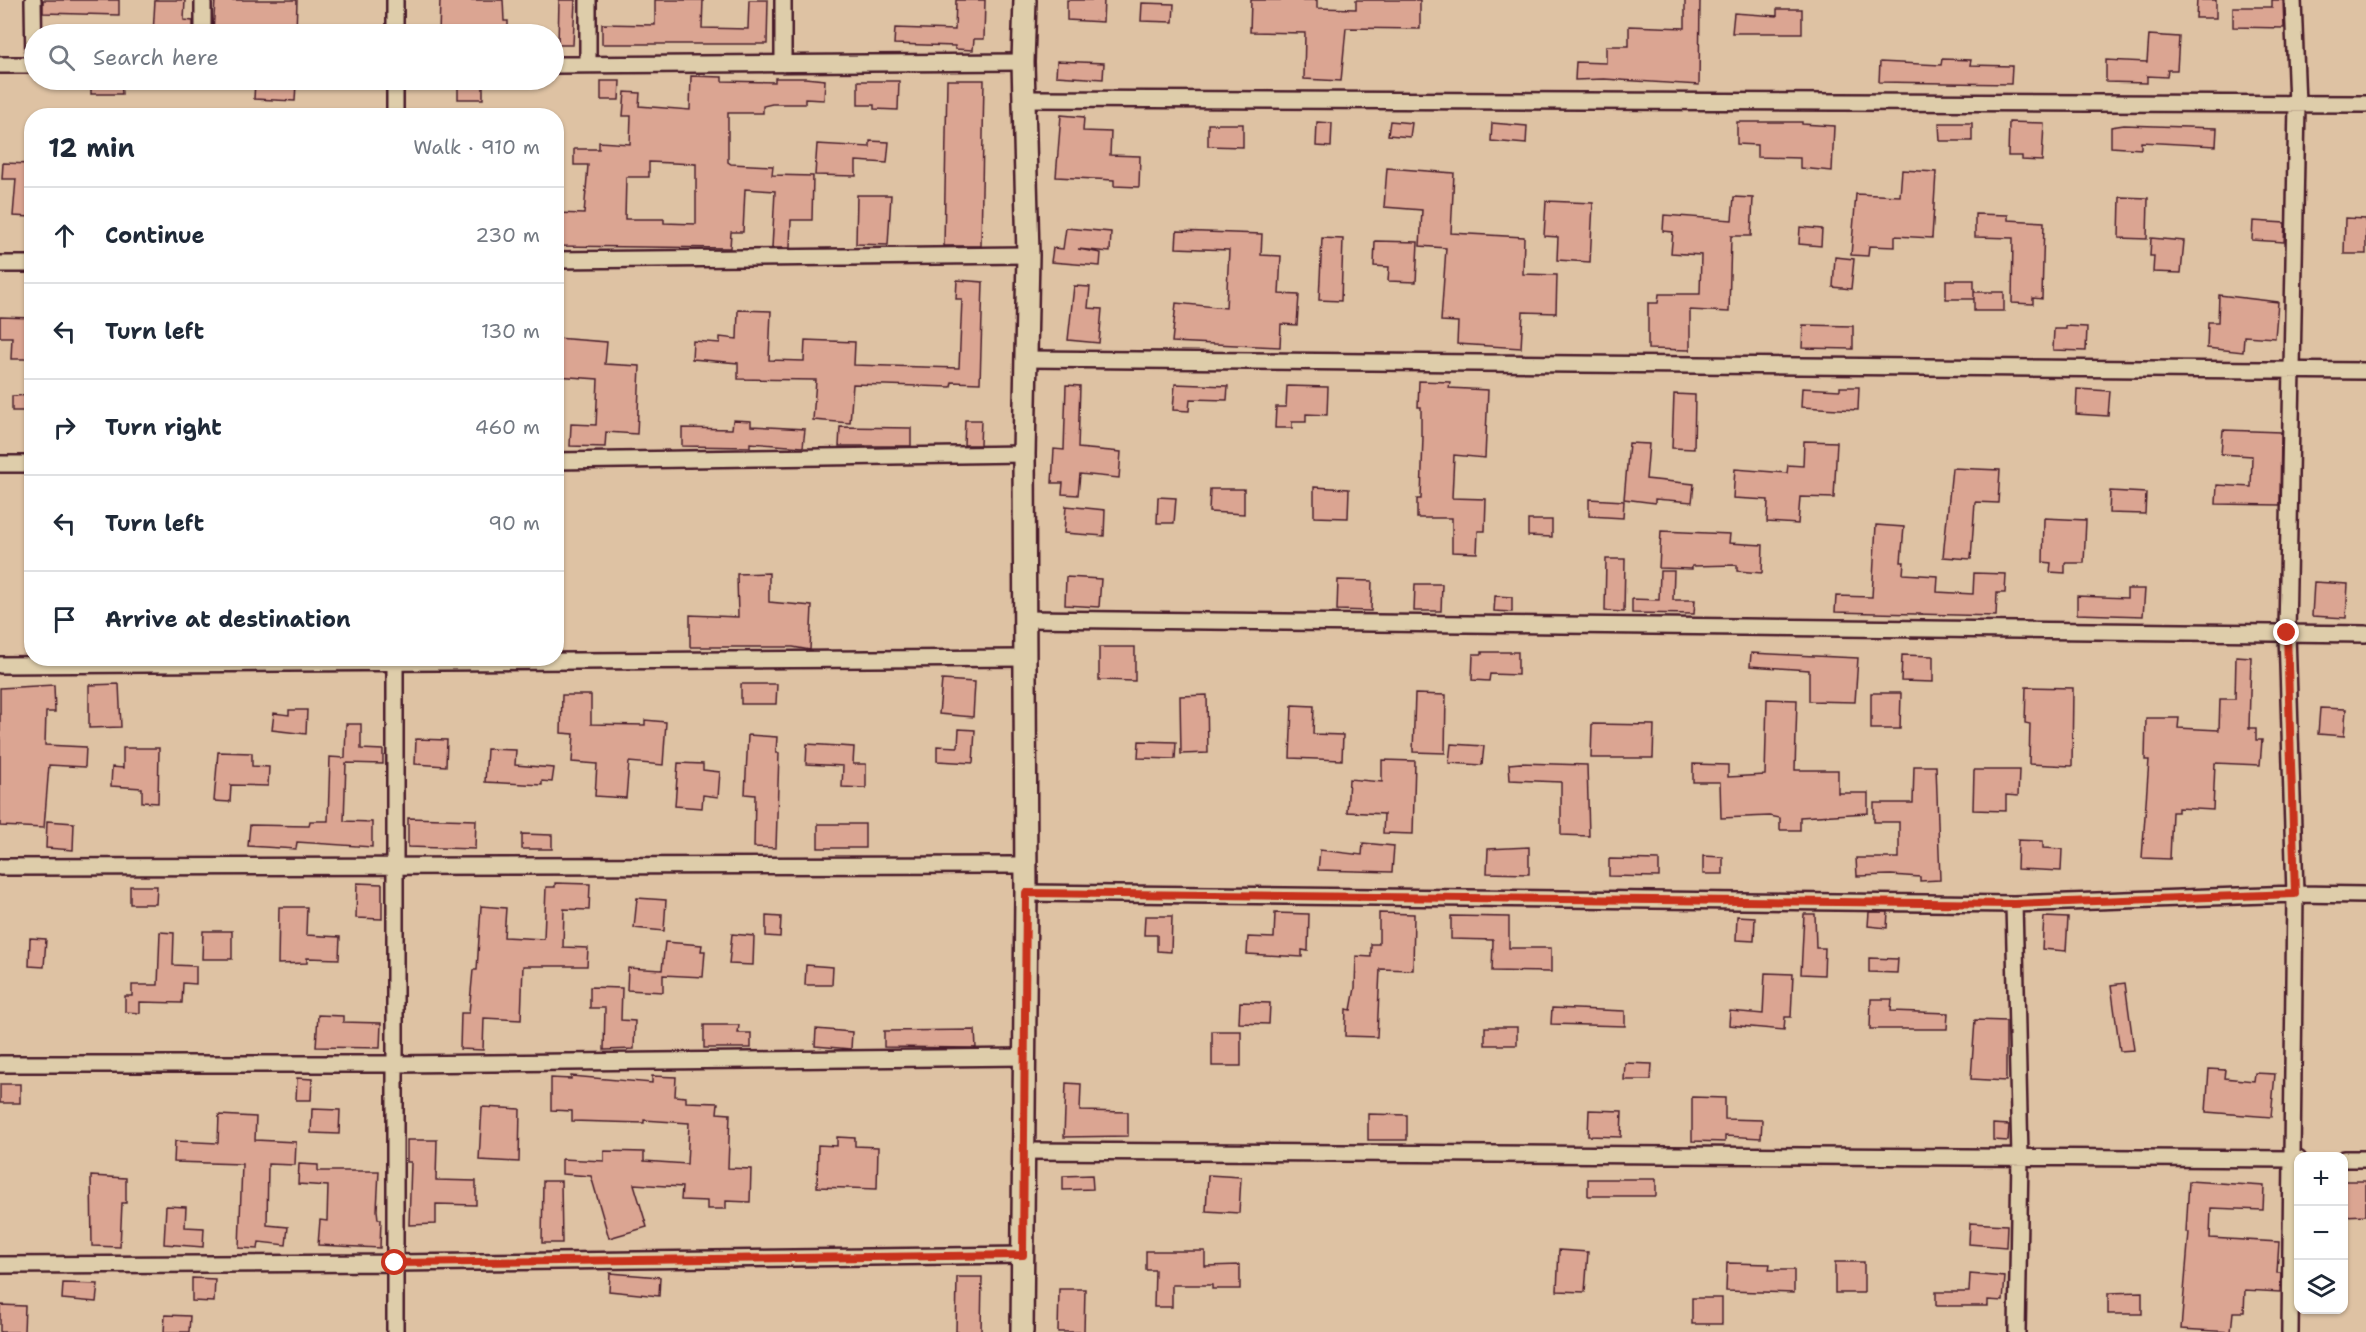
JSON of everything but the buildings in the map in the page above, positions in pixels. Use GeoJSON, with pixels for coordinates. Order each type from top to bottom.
{"type":"FeatureCollection","features":[{"type":"Feature","properties":{"kind":"main road"},"geometry":{"type":"LineString","coordinates":[[1022,1332],[1026,893],[1024,454],[1028,255],[1023,62],[1025,0]]}},
{"type":"Feature","properties":{"kind":"street"},"geometry":{"type":"LineString","coordinates":[[33,0],[33,24]]}},
{"type":"Feature","properties":{"kind":"street"},"geometry":{"type":"LineString","coordinates":[[203,0],[203,24]]}},
{"type":"Feature","properties":{"kind":"street"},"geometry":{"type":"LineString","coordinates":[[395,0],[395,24]]}},
{"type":"Feature","properties":{"kind":"street"},"geometry":{"type":"LineString","coordinates":[[588,0],[588,65]]}},
{"type":"Feature","properties":{"kind":"street"},"geometry":{"type":"LineString","coordinates":[[783,0],[783,64]]}},
{"type":"Feature","properties":{"kind":"street"},"geometry":{"type":"LineString","coordinates":[[2293,0],[2297,104],[2287,633],[2295,894],[2295,1152]]}},
{"type":"Feature","properties":{"kind":"street"},"geometry":{"type":"LineString","coordinates":[[564,65],[1023,62]]}},
{"type":"Feature","properties":{"kind":"street"},"geometry":{"type":"LineString","coordinates":[[0,65],[24,65]]}},
{"type":"Feature","properties":{"kind":"street"},"geometry":{"type":"LineString","coordinates":[[395,90],[395,108]]}},
{"type":"Feature","properties":{"kind":"street"},"geometry":{"type":"LineString","coordinates":[[1025,99],[2366,104]]}},
{"type":"Feature","properties":{"kind":"street"},"geometry":{"type":"LineString","coordinates":[[564,260],[1028,255]]}},
{"type":"Feature","properties":{"kind":"street"},"geometry":{"type":"LineString","coordinates":[[0,264],[24,264]]}},
{"type":"Feature","properties":{"kind":"street"},"geometry":{"type":"LineString","coordinates":[[1026,359],[2366,371]]}},
{"type":"Feature","properties":{"kind":"street"},"geometry":{"type":"LineString","coordinates":[[564,461],[1024,454]]}},
{"type":"Feature","properties":{"kind":"street"},"geometry":{"type":"LineString","coordinates":[[0,464],[24,464]]}},
{"type":"Feature","properties":{"kind":"street"},"geometry":{"type":"LineString","coordinates":[[1025,619],[2366,634]]}},
{"type":"Feature","properties":{"kind":"street"},"geometry":{"type":"LineString","coordinates":[[564,660],[1024,658]]}},
{"type":"Feature","properties":{"kind":"street"},"geometry":{"type":"LineString","coordinates":[[0,664],[24,664]]}},
{"type":"Feature","properties":{"kind":"street"},"geometry":{"type":"LineString","coordinates":[[395,666],[395,1332]]}},
{"type":"Feature","properties":{"kind":"street"},"geometry":{"type":"LineString","coordinates":[[0,867],[1026,865]]}},
{"type":"Feature","properties":{"kind":"street"},"geometry":{"type":"LineString","coordinates":[[1026,893],[2014,904],[2295,894],[2366,895]]}},
{"type":"Feature","properties":{"kind":"street"},"geometry":{"type":"LineString","coordinates":[[2014,904],[2020,1157],[2017,1332]]}},
{"type":"Feature","properties":{"kind":"street"},"geometry":{"type":"LineString","coordinates":[[0,1064],[395,1064],[1025,1057]]}},
{"type":"Feature","properties":{"kind":"street"},"geometry":{"type":"LineString","coordinates":[[1025,1151],[2294,1159]]}},
{"type":"Feature","properties":{"kind":"street"},"geometry":{"type":"LineString","coordinates":[[2348,1159],[2366,1159]]}},
{"type":"Feature","properties":{"kind":"street"},"geometry":{"type":"LineString","coordinates":[[2290,1332],[2294,1194]]}},
{"type":"Feature","properties":{"kind":"street"},"geometry":{"type":"LineString","coordinates":[[0,1265],[395,1263],[1023,1255]]}},
{"type":"Feature","properties":{"kind":"route"},"geometry":{"type":"LineString","coordinates":[[395,1263],[1023,1255],[1026,893],[2014,904],[2295,894],[2287,633]]}}]}
